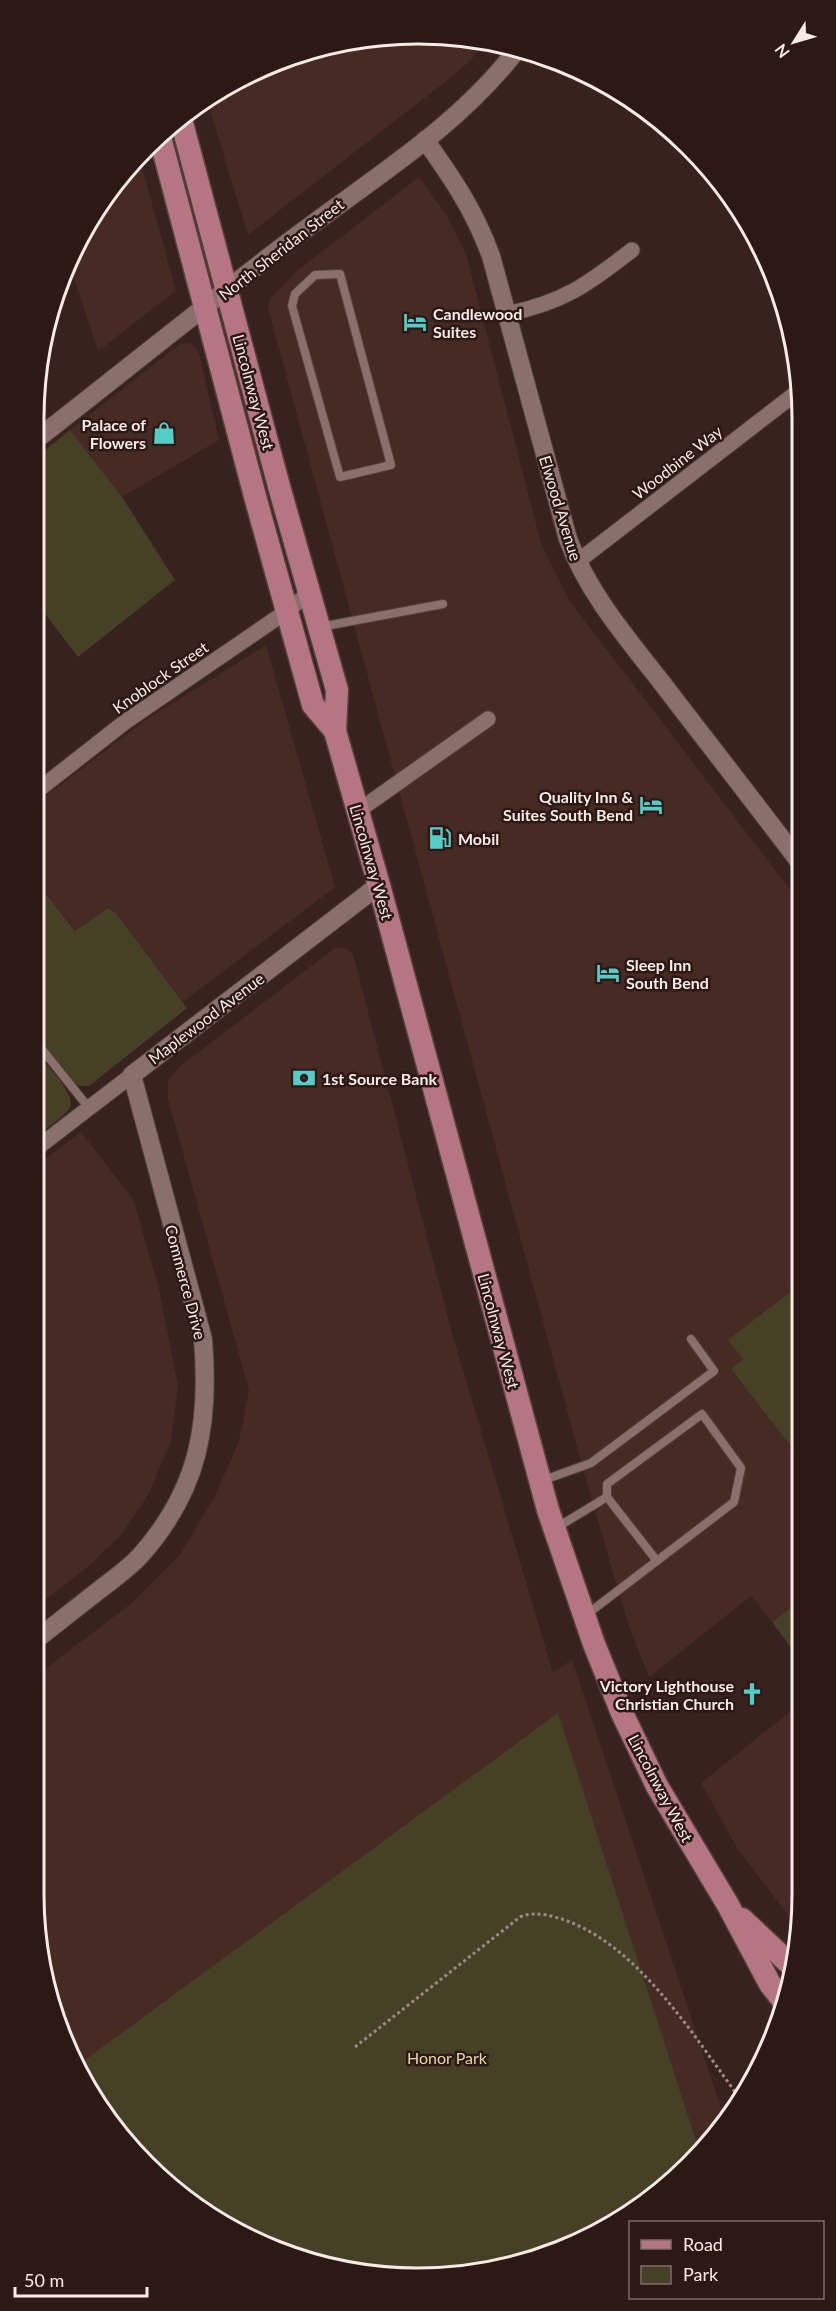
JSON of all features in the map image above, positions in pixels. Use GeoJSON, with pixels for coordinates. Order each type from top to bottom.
{"type":"FeatureCollection","features":[{"type":"Feature","properties":{"kind":"main road","name":"Lincolnway West"},"geometry":{"type":"LineString","coordinates":[[183,127],[337,690],[335,731],[379,885],[540,1482],[585,1616],[622,1713],[657,1786],[728,1905],[770,1984],[779,1995]]}},
{"type":"Feature","properties":{"kind":"main road","name":"Lincolnway West"},"geometry":{"type":"LineString","coordinates":[[162,145],[313,705],[335,731]]}},
{"type":"Feature","properties":{"kind":"main road","name":"Lincolnway West"},"geometry":{"type":"LineString","coordinates":[[728,1905],[786,1960]]}},
{"type":"Feature","properties":{"kind":"street","name":"North Sheridan Street"},"geometry":{"type":"LineString","coordinates":[[44,433],[227,290],[425,140],[485,88],[512,55]]}},
{"type":"Feature","properties":{"kind":"street","name":"Elwood Avenue"},"geometry":{"type":"LineString","coordinates":[[425,140],[466,199],[491,256],[565,527],[585,578],[636,649],[792,852]]}},
{"type":"Feature","properties":{"kind":"street"},"geometry":{"type":"LineString","coordinates":[[507,314],[551,303],[569,295],[597,278],[632,250]]}},
{"type":"Feature","properties":{"kind":"street","name":"Woodbine Way"},"geometry":{"type":"LineString","coordinates":[[577,562],[792,396]]}},
{"type":"Feature","properties":{"kind":"street","name":"Knoblock Street"},"geometry":{"type":"LineString","coordinates":[[44,785],[125,722],[287,611],[309,593]]}},
{"type":"Feature","properties":{"kind":"street"},"geometry":{"type":"LineString","coordinates":[[358,811],[488,719]]}},
{"type":"Feature","properties":{"kind":"street","name":"Maplewood Avenue"},"geometry":{"type":"LineString","coordinates":[[44,1143],[379,885]]}},
{"type":"Feature","properties":{"kind":"street","name":"Commerce Drive"},"geometry":{"type":"LineString","coordinates":[[44,1633],[140,1557],[163,1527],[192,1471],[205,1411],[206,1380],[203,1339],[132,1075]]}},
{"type":"Feature","properties":{"kind":"lane"},"geometry":{"type":"LineString","coordinates":[[340,274],[392,465],[340,477],[292,306],[295,294],[315,275],[340,274]]}},
{"type":"Feature","properties":{"kind":"lane"},"geometry":{"type":"LineString","coordinates":[[319,628],[443,604]]}},
{"type":"Feature","properties":{"kind":"lane"},"geometry":{"type":"LineString","coordinates":[[44,1052],[89,1108]]}},
{"type":"Feature","properties":{"kind":"lane"},"geometry":{"type":"LineString","coordinates":[[540,1482],[591,1463],[714,1371],[691,1339]]}},
{"type":"Feature","properties":{"kind":"lane"},"geometry":{"type":"LineString","coordinates":[[585,1616],[657,1561],[734,1502],[741,1467],[702,1414],[608,1484],[607,1497],[657,1561]]}},
{"type":"Feature","properties":{"kind":"lane"},"geometry":{"type":"LineString","coordinates":[[555,1529],[607,1497]]}},
{"type":"Feature","properties":{"kind":"path"},"geometry":{"type":"LineString","coordinates":[[355,2047],[520,1917],[530,1913],[549,1916],[579,1926],[628,1959],[661,1993],[735,2092]]}},
{"type":"Feature","properties":{"kind":"shaded area"},"geometry":{"type":"Polygon","coordinates":[[[394,44],[442,44],[479,49],[471,60],[449,79],[248,235],[209,108],[252,82],[321,56],[394,44]]]}},
{"type":"Feature","properties":{"kind":"shaded area"},"geometry":{"type":"Polygon","coordinates":[[[141,165],[176,291],[98,351],[73,273],[82,252],[107,210],[141,165]]]}},
{"type":"Feature","properties":{"kind":"shaded area"},"geometry":{"type":"Polygon","coordinates":[[[419,177],[446,214],[466,254],[541,543],[569,600],[792,892],[792,1291],[729,1340],[743,1359],[731,1369],[792,1448],[792,1607],[772,1622],[751,1596],[649,1677],[629,1627],[586,1480],[268,308],[270,299],[298,270],[419,177]]]}},
{"type":"Feature","properties":{"kind":"shaded area"},"geometry":{"type":"Polygon","coordinates":[[[191,343],[199,353],[219,440],[122,497],[70,430],[180,344],[191,343]]]}},
{"type":"Feature","properties":{"kind":"shaded area"},"geometry":{"type":"Polygon","coordinates":[[[266,645],[335,887],[183,1002],[116,913],[108,908],[76,931],[44,891],[44,798],[144,721],[266,645]]]}},
{"type":"Feature","properties":{"kind":"shaded area"},"geometry":{"type":"Polygon","coordinates":[[[335,948],[344,948],[353,954],[452,1333],[553,1673],[572,1659],[722,2111],[683,2158],[665,2175],[626,2204],[584,2229],[515,2255],[442,2267],[418,2268],[369,2264],[298,2248],[252,2229],[231,2217],[171,2175],[136,2140],[121,2121],[82,2059],[56,1990],[44,1917],[44,1670],[133,1602],[179,1556],[215,1496],[239,1441],[249,1390],[168,1099],[168,1081],[180,1066],[335,948]]]}},
{"type":"Feature","properties":{"kind":"shaded area"},"geometry":{"type":"Polygon","coordinates":[[[81,1132],[133,1199],[159,1289],[178,1385],[171,1442],[147,1497],[121,1535],[88,1567],[44,1601],[44,1160],[81,1132]]]}},
{"type":"Feature","properties":{"kind":"shaded area"},"geometry":{"type":"Polygon","coordinates":[[[792,1710],[792,1920],[737,1848],[701,1783],[792,1710]]]}},
{"type":"Feature","properties":{"kind":"green space"},"geometry":{"type":"Polygon","coordinates":[[[70,430],[122,497],[175,580],[78,657],[44,612],[44,451],[70,430]]]}},
{"type":"Feature","properties":{"kind":"green space"},"geometry":{"type":"Polygon","coordinates":[[[44,891],[75,931],[108,908],[116,913],[187,1008],[89,1086],[80,1086],[71,1081],[44,1046],[44,891]]]}},
{"type":"Feature","properties":{"kind":"green space"},"geometry":{"type":"Polygon","coordinates":[[[44,1061],[64,1086],[71,1101],[70,1107],[44,1130],[44,1061]]]}},
{"type":"Feature","properties":{"kind":"green space"},"geometry":{"type":"Polygon","coordinates":[[[792,1291],[792,1448],[731,1369],[743,1359],[728,1340],[792,1291]]]}},
{"type":"Feature","properties":{"kind":"green space"},"geometry":{"type":"Polygon","coordinates":[[[792,1607],[792,1649],[772,1622],[792,1607]]]}},
{"type":"Feature","properties":{"kind":"green space","name":"Honor Park"},"geometry":{"type":"Polygon","coordinates":[[[558,1713],[697,2143],[665,2175],[626,2204],[584,2229],[538,2248],[491,2260],[442,2267],[418,2268],[369,2264],[321,2255],[275,2239],[231,2217],[190,2190],[171,2175],[136,2140],[107,2101],[83,2061],[558,1713]]]}},
{"type":"Feature","properties":{"kind":"place","name":"Candlewood Suites"},"geometry":{"type":"Point","coordinates":[415,322]}},
{"type":"Feature","properties":{"kind":"place","name":"Palace of Flowers"},"geometry":{"type":"Point","coordinates":[164,433]}},
{"type":"Feature","properties":{"kind":"place","name":"Quality Inn & Suites South Bend"},"geometry":{"type":"Point","coordinates":[651,805]}},
{"type":"Feature","properties":{"kind":"place","name":"Mobil"},"geometry":{"type":"Point","coordinates":[440,838]}},
{"type":"Feature","properties":{"kind":"place","name":"Sleep Inn South Bend"},"geometry":{"type":"Point","coordinates":[608,973]}},
{"type":"Feature","properties":{"kind":"place","name":"1st Source Bank"},"geometry":{"type":"Point","coordinates":[304,1078]}},
{"type":"Feature","properties":{"kind":"place","name":"Victory Lighthouse Christian Church"},"geometry":{"type":"Point","coordinates":[752,1694]}}]}
